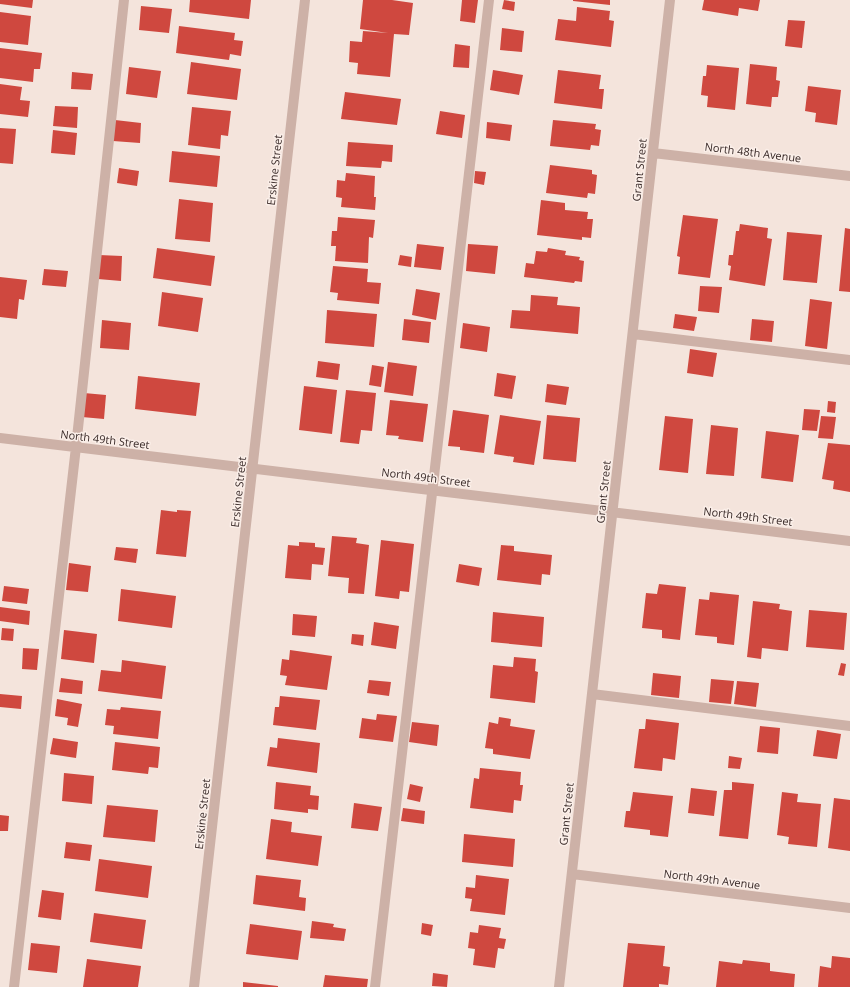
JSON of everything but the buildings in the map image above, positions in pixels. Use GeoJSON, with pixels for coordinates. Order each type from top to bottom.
{"type":"FeatureCollection","features":[{"type":"Feature","properties":{"kind":"street"},"geometry":{"type":"LineString","coordinates":[[14,987],[76,447],[124,0]]}},
{"type":"Feature","properties":{"kind":"street","name":"Erskine Street"},"geometry":{"type":"LineString","coordinates":[[194,987],[305,0]]}},
{"type":"Feature","properties":{"kind":"street"},"geometry":{"type":"LineString","coordinates":[[376,987],[489,0]]}},
{"type":"Feature","properties":{"kind":"street","name":"Grant Street"},"geometry":{"type":"LineString","coordinates":[[559,987],[670,0]]}},
{"type":"Feature","properties":{"kind":"street","name":"North 48th Avenue"},"geometry":{"type":"LineString","coordinates":[[654,152],[850,176]]}},
{"type":"Feature","properties":{"kind":"street"},"geometry":{"type":"LineString","coordinates":[[633,334],[850,360]]}},
{"type":"Feature","properties":{"kind":"street","name":"North 49th Street"},"geometry":{"type":"LineString","coordinates":[[0,438],[850,541]]}},
{"type":"Feature","properties":{"kind":"street"},"geometry":{"type":"LineString","coordinates":[[592,694],[850,726]]}},
{"type":"Feature","properties":{"kind":"street","name":"North 49th Avenue"},"geometry":{"type":"LineString","coordinates":[[572,874],[850,908]]}}]}
